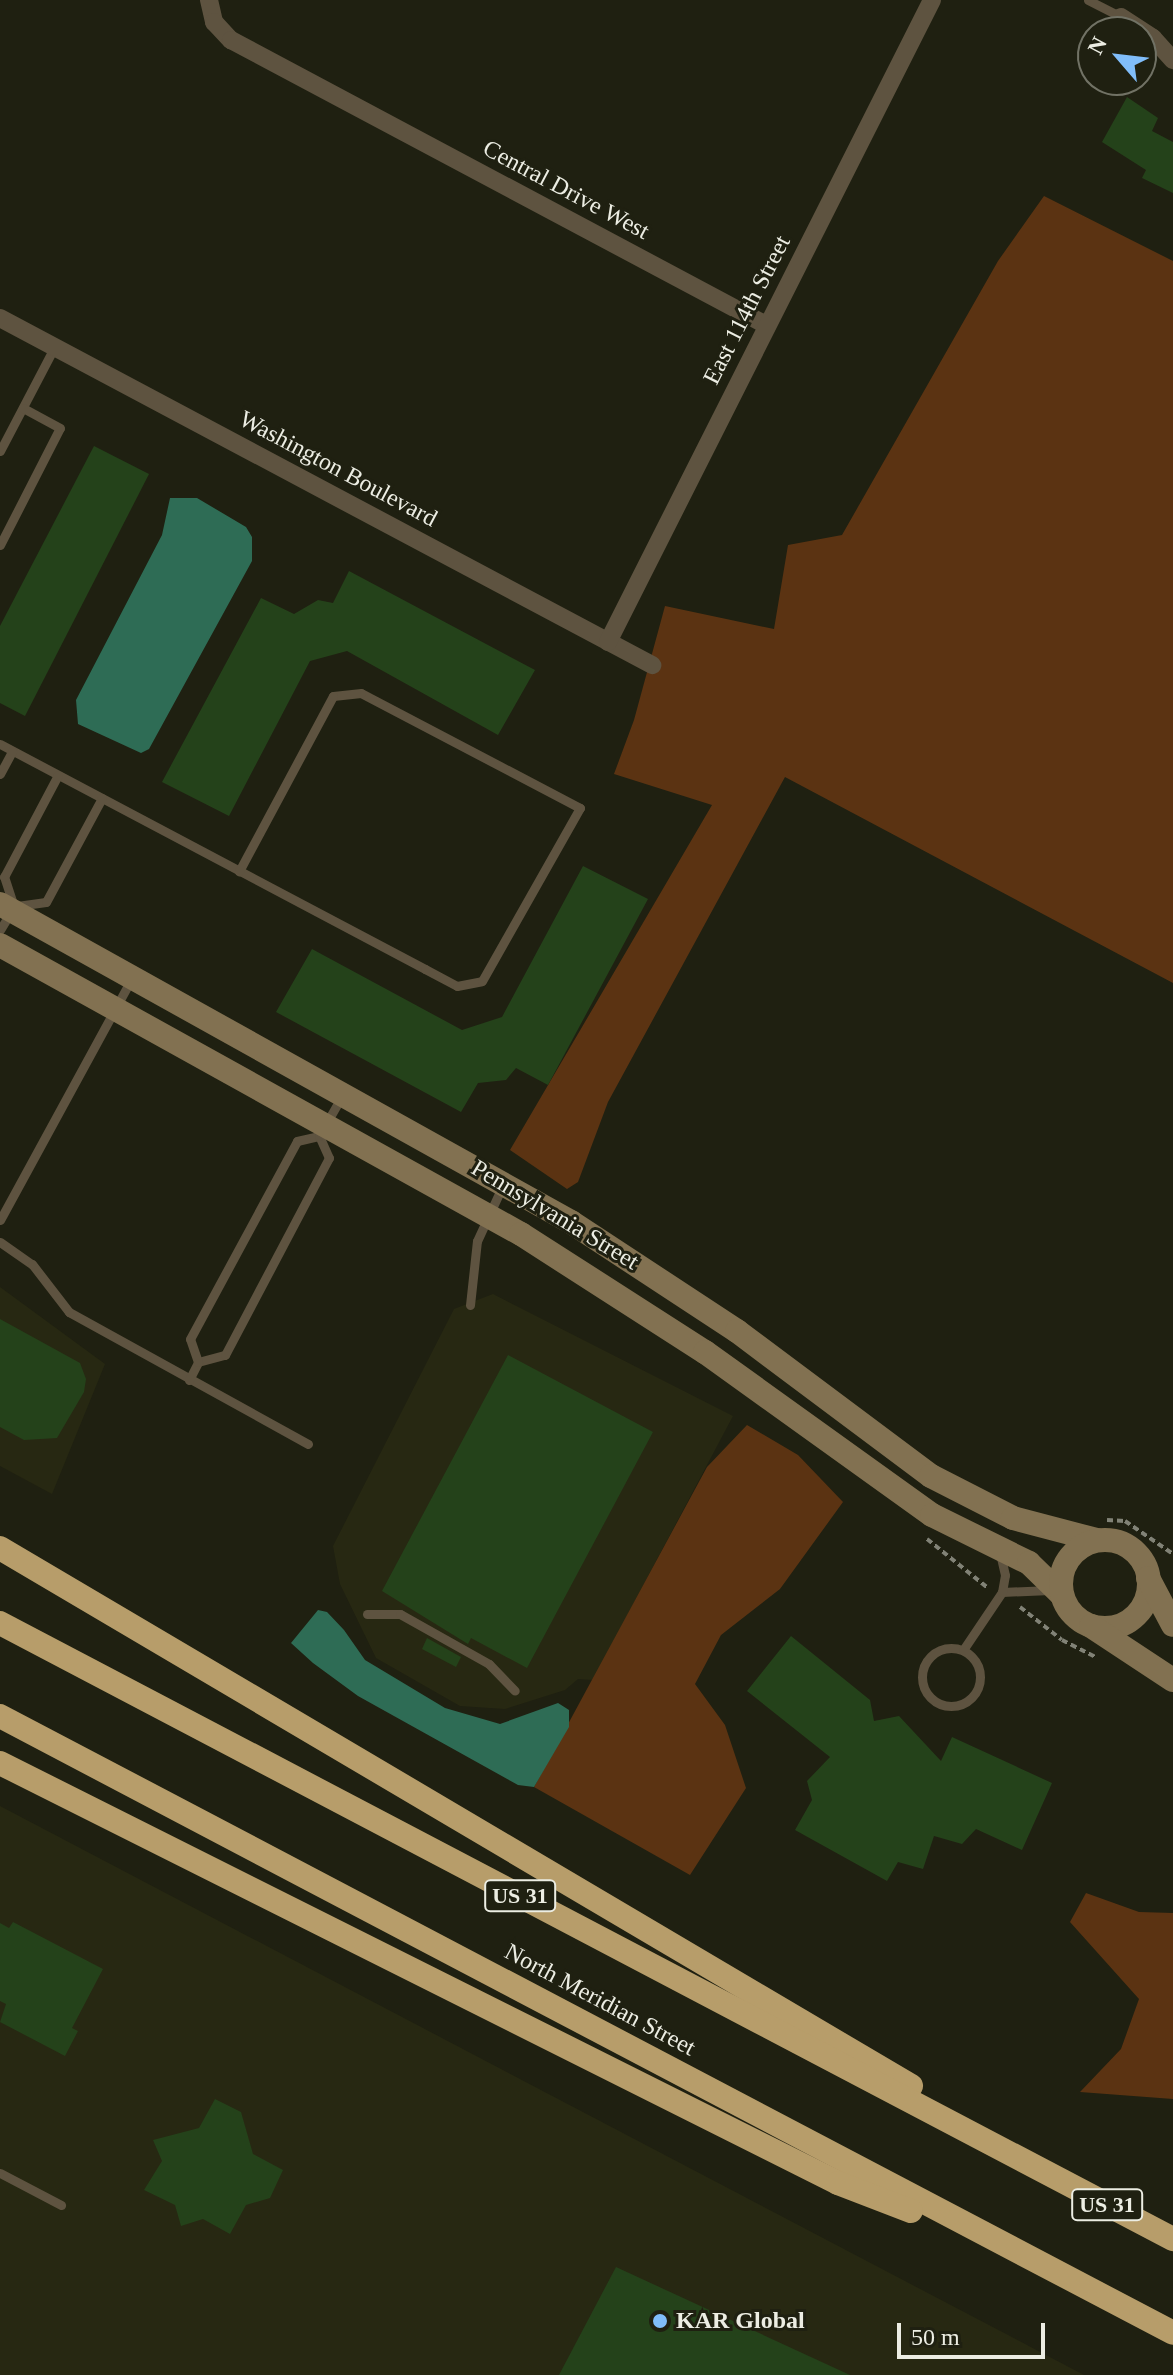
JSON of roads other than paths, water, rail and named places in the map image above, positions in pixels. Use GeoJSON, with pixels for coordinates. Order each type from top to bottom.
{"type":"FeatureCollection","features":[{"type":"Feature","properties":{"kind":"highway"},"geometry":{"type":"LineString","coordinates":[[0,1548],[835,2037],[1040,2170]]}},
{"type":"Feature","properties":{"kind":"highway","name":"US 31"},"geometry":{"type":"LineString","coordinates":[[0,1623],[1173,2239]]}},
{"type":"Feature","properties":{"kind":"highway","name":"North Meridian Street"},"geometry":{"type":"LineString","coordinates":[[0,1716],[1173,2333]]}},
{"type":"Feature","properties":{"kind":"highway"},"geometry":{"type":"LineString","coordinates":[[0,1763],[838,2183],[1007,2247]]}},
{"type":"Feature","properties":{"kind":"main road","name":"Pennsylvania Street"},"geometry":{"type":"LineString","coordinates":[[6,913],[132,978],[504,1182],[737,1331],[931,1476],[1013,1518],[1096,1540]]}},
{"type":"Feature","properties":{"kind":"main road","name":"Pennsylvania Street"},"geometry":{"type":"LineString","coordinates":[[0,945],[323,1130],[487,1215],[705,1352],[932,1515],[995,1542],[1029,1563],[1060,1593]]}},
{"type":"Feature","properties":{"kind":"main road"},"geometry":{"type":"LineString","coordinates":[[1173,1625],[1131,1547],[1096,1540],[1067,1560],[1060,1593],[1072,1614],[1173,1680]]}},
{"type":"Feature","properties":{"kind":"main road"},"geometry":{"type":"LineString","coordinates":[[1091,1626],[1113,1628],[1138,1613],[1146,1600],[1148,1578]]}},
{"type":"Feature","properties":{"kind":"street","name":"Central Drive West"},"geometry":{"type":"LineString","coordinates":[[209,0],[214,22],[231,40],[766,325]]}},
{"type":"Feature","properties":{"kind":"street","name":"East 114th Street"},"geometry":{"type":"LineString","coordinates":[[608,642],[932,0]]}},
{"type":"Feature","properties":{"kind":"street"},"geometry":{"type":"LineString","coordinates":[[1157,42],[1173,60]]}},
{"type":"Feature","properties":{"kind":"street","name":"Washington Boulevard"},"geometry":{"type":"LineString","coordinates":[[0,318],[652,665]]}},
{"type":"Feature","properties":{"kind":"lane"},"geometry":{"type":"LineString","coordinates":[[1088,0],[1119,16]]}},
{"type":"Feature","properties":{"kind":"lane"},"geometry":{"type":"LineString","coordinates":[[0,451],[55,346]]}},
{"type":"Feature","properties":{"kind":"lane"},"geometry":{"type":"LineString","coordinates":[[0,545],[60,428],[23,408]]}},
{"type":"Feature","properties":{"kind":"lane"},"geometry":{"type":"LineString","coordinates":[[0,744],[12,751],[102,798],[239,871],[457,986],[482,981],[580,808],[361,693],[333,696],[239,871]]}},
{"type":"Feature","properties":{"kind":"lane"},"geometry":{"type":"LineString","coordinates":[[0,774],[12,751]]}},
{"type":"Feature","properties":{"kind":"lane"},"geometry":{"type":"LineString","coordinates":[[58,775],[4,877],[6,913],[46,902],[102,798]]}},
{"type":"Feature","properties":{"kind":"lane"},"geometry":{"type":"LineString","coordinates":[[0,1220],[112,1009],[132,978]]}},
{"type":"Feature","properties":{"kind":"lane"},"geometry":{"type":"LineString","coordinates":[[189,1380],[198,1362],[190,1339],[297,1141],[323,1130],[344,1093]]}},
{"type":"Feature","properties":{"kind":"lane"},"geometry":{"type":"LineString","coordinates":[[198,1362],[225,1355],[329,1158],[323,1130]]}},
{"type":"Feature","properties":{"kind":"lane"},"geometry":{"type":"LineString","coordinates":[[470,1305],[472,1264],[487,1215],[504,1182]]}},
{"type":"Feature","properties":{"kind":"lane"},"geometry":{"type":"LineString","coordinates":[[0,1242],[32,1264],[69,1312],[308,1444]]}},
{"type":"Feature","properties":{"kind":"lane"},"geometry":{"type":"LineString","coordinates":[[963,1650],[979,1671],[977,1688],[957,1705],[938,1703],[924,1689],[923,1670],[934,1654],[963,1650],[1000,1594],[1005,1575],[995,1542]]}},
{"type":"Feature","properties":{"kind":"lane"},"geometry":{"type":"LineString","coordinates":[[1000,1594],[1060,1593]]}},
{"type":"Feature","properties":{"kind":"lane"},"geometry":{"type":"LineString","coordinates":[[367,1614],[400,1614],[489,1664],[515,1691]]}},
{"type":"Feature","properties":{"kind":"lane"},"geometry":{"type":"LineString","coordinates":[[0,2173],[61,2205]]}},
{"type":"Feature","properties":{"kind":"place","name":"KAR Global"},"geometry":{"type":"Point","coordinates":[660,2321]}}]}
